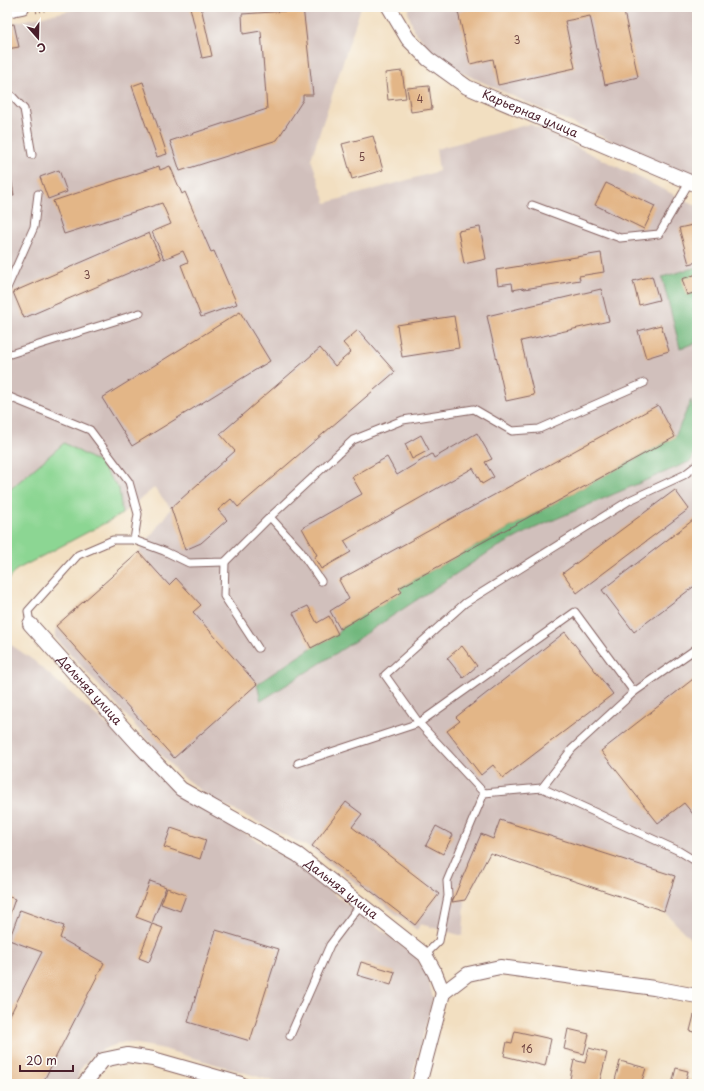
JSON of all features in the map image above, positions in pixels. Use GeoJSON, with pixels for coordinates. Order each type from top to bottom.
{"type":"FeatureCollection","features":[{"type":"Feature","properties":{"kind":"street"},"geometry":{"type":"LineString","coordinates":[[7,10],[22,7]]}},
{"type":"Feature","properties":{"kind":"street","name":"Карьерная улица"},"geometry":{"type":"LineString","coordinates":[[390,7],[408,39],[428,59],[467,87],[694,183]]}},
{"type":"Feature","properties":{"kind":"street","name":"Дальняя улица"},"geometry":{"type":"LineString","coordinates":[[30,624],[138,744],[181,789],[298,855],[361,904],[425,955],[435,973],[443,993]]}},
{"type":"Feature","properties":{"kind":"street"},"geometry":{"type":"LineString","coordinates":[[419,1084],[443,993],[468,974],[500,967],[654,988],[697,996]]}},
{"type":"Feature","properties":{"kind":"street"},"geometry":{"type":"LineString","coordinates":[[84,1084],[103,1060],[126,1054],[152,1059],[241,1084]]}},
{"type":"Feature","properties":{"kind":"lane"},"geometry":{"type":"LineString","coordinates":[[7,94],[13,97],[24,109],[32,156]]}},
{"type":"Feature","properties":{"kind":"lane"},"geometry":{"type":"LineString","coordinates":[[532,205],[620,238],[659,234],[694,183]]}},
{"type":"Feature","properties":{"kind":"lane"},"geometry":{"type":"LineString","coordinates":[[7,288],[34,227],[38,194]]}},
{"type":"Feature","properties":{"kind":"lane"},"geometry":{"type":"LineString","coordinates":[[7,355],[140,313]]}},
{"type":"Feature","properties":{"kind":"lane"},"geometry":{"type":"LineString","coordinates":[[258,648],[224,596],[225,562],[270,517],[353,440],[403,420],[474,410],[512,431],[539,429],[644,383]]}},
{"type":"Feature","properties":{"kind":"lane"},"geometry":{"type":"LineString","coordinates":[[7,396],[90,430],[129,482],[138,514],[134,540]]}},
{"type":"Feature","properties":{"kind":"lane"},"geometry":{"type":"LineString","coordinates":[[484,793],[419,723],[385,675],[465,603],[630,500],[684,475],[697,465]]}},
{"type":"Feature","properties":{"kind":"lane"},"geometry":{"type":"LineString","coordinates":[[270,517],[299,549],[321,581]]}},
{"type":"Feature","properties":{"kind":"lane"},"geometry":{"type":"LineString","coordinates":[[30,624],[28,611],[78,556],[113,540],[134,540],[164,551],[189,563],[225,562]]}},
{"type":"Feature","properties":{"kind":"lane"},"geometry":{"type":"LineString","coordinates":[[298,763],[419,723],[575,612],[634,692]]}},
{"type":"Feature","properties":{"kind":"lane"},"geometry":{"type":"LineString","coordinates":[[542,788],[572,749],[634,692],[697,648]]}},
{"type":"Feature","properties":{"kind":"lane"},"geometry":{"type":"LineString","coordinates":[[484,793],[542,788],[679,851],[697,862]]}},
{"type":"Feature","properties":{"kind":"lane"},"geometry":{"type":"LineString","coordinates":[[425,955],[440,941],[448,896],[447,881],[484,793]]}},
{"type":"Feature","properties":{"kind":"lane"},"geometry":{"type":"LineString","coordinates":[[290,1036],[330,945],[361,904]]}},
{"type":"Feature","properties":{"kind":"shaded area"},"geometry":{"type":"Polygon","coordinates":[[[86,7],[361,7],[311,159],[326,203],[439,171],[436,149],[530,124],[697,206],[697,267],[662,277],[680,348],[697,343],[697,423],[691,401],[675,437],[399,588],[402,592],[340,629],[338,634],[311,648],[257,684],[262,700],[492,550],[535,528],[691,461],[697,447],[697,946],[664,911],[491,853],[465,900],[463,936],[420,924],[417,930],[310,848],[212,799],[179,774],[55,637],[56,626],[139,552],[171,508],[154,488],[122,514],[119,489],[7,492],[7,24],[86,7]]]}},
{"type":"Feature","properties":{"kind":"shaded area"},"geometry":{"type":"Polygon","coordinates":[[[410,7],[697,7],[697,180],[447,66],[414,31],[408,12],[410,7]]]}},
{"type":"Feature","properties":{"kind":"shaded area"},"geometry":{"type":"Polygon","coordinates":[[[7,642],[33,660],[131,746],[217,816],[290,861],[416,956],[428,977],[433,998],[410,1084],[283,1084],[160,1048],[125,1042],[108,1047],[91,1056],[80,1070],[76,1084],[7,1084],[7,642]]]}},
{"type":"Feature","properties":{"kind":"green space"},"geometry":{"type":"Polygon","coordinates":[[[697,267],[697,343],[680,348],[662,277],[697,267]]]}},
{"type":"Feature","properties":{"kind":"green space"},"geometry":{"type":"Polygon","coordinates":[[[691,400],[697,423],[697,447],[691,461],[535,528],[492,550],[261,701],[257,684],[311,648],[338,634],[340,629],[401,592],[399,588],[675,437],[691,400]]]}},
{"type":"Feature","properties":{"kind":"green space"},"geometry":{"type":"Polygon","coordinates":[[[64,443],[98,462],[119,489],[122,514],[16,570],[7,581],[7,492],[64,443]]]}},
{"type":"Feature","properties":{"kind":"building"},"geometry":{"type":"Polygon","coordinates":[[[190,7],[201,7],[212,56],[202,58],[190,7]]]}},
{"type":"Feature","properties":{"kind":"building"},"geometry":{"type":"Polygon","coordinates":[[[288,7],[303,7],[313,95],[303,95],[303,100],[277,140],[180,171],[170,141],[267,109],[261,31],[243,34],[242,14],[288,11],[288,7]]]}},
{"type":"Feature","properties":{"kind":"building"},"geometry":{"type":"Polygon","coordinates":[[[480,7],[623,7],[638,77],[605,85],[590,16],[565,21],[575,68],[498,85],[493,59],[470,64],[458,12],[480,7]]]}},
{"type":"Feature","properties":{"kind":"building"},"geometry":{"type":"Polygon","coordinates":[[[14,24],[19,47],[7,49],[7,25],[14,24]]]}},
{"type":"Feature","properties":{"kind":"building"},"geometry":{"type":"Polygon","coordinates":[[[402,71],[406,98],[388,100],[385,73],[402,71]]]}},
{"type":"Feature","properties":{"kind":"building"},"geometry":{"type":"Polygon","coordinates":[[[143,82],[167,154],[157,157],[132,86],[143,82]]]}},
{"type":"Feature","properties":{"kind":"building"},"geometry":{"type":"Polygon","coordinates":[[[429,86],[432,109],[411,112],[407,88],[429,86]]]}},
{"type":"Feature","properties":{"kind":"building"},"geometry":{"type":"Polygon","coordinates":[[[373,136],[383,170],[352,179],[342,144],[373,136]]]}},
{"type":"Feature","properties":{"kind":"building"},"geometry":{"type":"Polygon","coordinates":[[[159,166],[160,170],[170,166],[182,194],[185,192],[211,252],[214,251],[237,304],[201,317],[181,265],[188,262],[183,251],[164,259],[152,232],[171,224],[162,203],[64,234],[53,201],[159,166]]]}},
{"type":"Feature","properties":{"kind":"building"},"geometry":{"type":"Polygon","coordinates":[[[59,170],[67,192],[48,199],[40,177],[59,170]]]}},
{"type":"Feature","properties":{"kind":"building"},"geometry":{"type":"Polygon","coordinates":[[[11,178],[14,195],[7,196],[7,179],[11,178]]]}},
{"type":"Feature","properties":{"kind":"building"},"geometry":{"type":"Polygon","coordinates":[[[606,183],[655,206],[644,229],[595,205],[606,183]]]}},
{"type":"Feature","properties":{"kind":"building"},"geometry":{"type":"Polygon","coordinates":[[[697,224],[697,262],[689,264],[679,228],[697,224]]]}},
{"type":"Feature","properties":{"kind":"building"},"geometry":{"type":"Polygon","coordinates":[[[480,227],[486,259],[464,264],[458,231],[480,227]]]}},
{"type":"Feature","properties":{"kind":"building"},"geometry":{"type":"Polygon","coordinates":[[[149,233],[161,259],[24,318],[13,292],[149,233]]]}},
{"type":"Feature","properties":{"kind":"building"},"geometry":{"type":"Polygon","coordinates":[[[601,253],[604,272],[579,276],[580,280],[513,290],[512,283],[498,285],[496,270],[601,253]]]}},
{"type":"Feature","properties":{"kind":"building"},"geometry":{"type":"Polygon","coordinates":[[[697,274],[697,292],[687,295],[682,279],[697,274]]]}},
{"type":"Feature","properties":{"kind":"building"},"geometry":{"type":"Polygon","coordinates":[[[652,276],[659,300],[639,305],[633,281],[652,276]]]}},
{"type":"Feature","properties":{"kind":"building"},"geometry":{"type":"Polygon","coordinates":[[[601,289],[609,321],[521,341],[534,395],[506,401],[487,316],[601,289]]]}},
{"type":"Feature","properties":{"kind":"building"},"geometry":{"type":"Polygon","coordinates":[[[240,312],[270,361],[132,446],[102,398],[240,312]]]}},
{"type":"Feature","properties":{"kind":"building"},"geometry":{"type":"Polygon","coordinates":[[[454,316],[459,348],[402,357],[397,325],[454,316]]]}},
{"type":"Feature","properties":{"kind":"building"},"geometry":{"type":"Polygon","coordinates":[[[661,325],[669,351],[646,358],[638,331],[661,325]]]}},
{"type":"Feature","properties":{"kind":"building"},"geometry":{"type":"Polygon","coordinates":[[[358,330],[395,372],[238,507],[231,499],[218,510],[227,520],[201,543],[185,550],[171,508],[235,451],[220,434],[320,348],[335,366],[351,352],[343,343],[358,330]]]}},
{"type":"Feature","properties":{"kind":"building"},"geometry":{"type":"Polygon","coordinates":[[[658,405],[675,437],[399,588],[402,592],[340,629],[330,611],[349,599],[339,580],[658,405]]]}},
{"type":"Feature","properties":{"kind":"building"},"geometry":{"type":"Polygon","coordinates":[[[477,433],[492,459],[485,462],[494,477],[482,484],[473,468],[344,541],[351,552],[321,569],[314,557],[317,555],[302,528],[362,494],[352,477],[387,457],[397,475],[432,454],[434,458],[477,433]]]}},
{"type":"Feature","properties":{"kind":"building"},"geometry":{"type":"Polygon","coordinates":[[[421,435],[429,450],[412,459],[405,444],[421,435]]]}},
{"type":"Feature","properties":{"kind":"building"},"geometry":{"type":"Polygon","coordinates":[[[675,490],[689,509],[577,593],[563,573],[675,490]]]}},
{"type":"Feature","properties":{"kind":"building"},"geometry":{"type":"Polygon","coordinates":[[[697,517],[697,584],[634,632],[602,590],[697,517]]]}},
{"type":"Feature","properties":{"kind":"building"},"geometry":{"type":"Polygon","coordinates":[[[139,552],[169,585],[176,578],[201,605],[193,612],[257,684],[174,758],[56,626],[139,552]]]}},
{"type":"Feature","properties":{"kind":"building"},"geometry":{"type":"Polygon","coordinates":[[[308,606],[317,623],[329,616],[338,634],[311,648],[293,613],[308,606]]]}},
{"type":"Feature","properties":{"kind":"building"},"geometry":{"type":"Polygon","coordinates":[[[565,632],[613,694],[503,778],[493,765],[481,775],[447,731],[460,721],[456,717],[565,632]]]}},
{"type":"Feature","properties":{"kind":"building"},"geometry":{"type":"Polygon","coordinates":[[[462,646],[477,666],[463,678],[447,658],[462,646]]]}},
{"type":"Feature","properties":{"kind":"building"},"geometry":{"type":"Polygon","coordinates":[[[697,676],[697,819],[684,803],[658,823],[601,751],[697,676]]]}},
{"type":"Feature","properties":{"kind":"building"},"geometry":{"type":"Polygon","coordinates":[[[346,802],[362,814],[352,827],[439,894],[415,925],[312,846],[346,802]]]}},
{"type":"Feature","properties":{"kind":"building"},"geometry":{"type":"Polygon","coordinates":[[[500,820],[675,876],[664,911],[490,853],[465,900],[452,902],[481,834],[493,839],[500,820]]]}},
{"type":"Feature","properties":{"kind":"building"},"geometry":{"type":"Polygon","coordinates":[[[436,826],[453,835],[443,854],[426,845],[436,826]]]}},
{"type":"Feature","properties":{"kind":"building"},"geometry":{"type":"Polygon","coordinates":[[[171,828],[206,840],[200,859],[164,847],[171,828]]]}},
{"type":"Feature","properties":{"kind":"building"},"geometry":{"type":"Polygon","coordinates":[[[150,881],[166,887],[152,923],[136,917],[150,881]]]}},
{"type":"Feature","properties":{"kind":"building"},"geometry":{"type":"Polygon","coordinates":[[[167,888],[186,895],[180,911],[161,904],[167,888]]]}},
{"type":"Feature","properties":{"kind":"building"},"geometry":{"type":"Polygon","coordinates":[[[7,896],[15,899],[7,922],[7,896]]]}},
{"type":"Feature","properties":{"kind":"building"},"geometry":{"type":"Polygon","coordinates":[[[20,910],[64,926],[60,938],[104,963],[42,1084],[7,1084],[7,1021],[42,952],[9,940],[20,910]]]}},
{"type":"Feature","properties":{"kind":"building"},"geometry":{"type":"Polygon","coordinates":[[[152,924],[163,928],[149,962],[139,958],[152,924]]]}},
{"type":"Feature","properties":{"kind":"building"},"geometry":{"type":"Polygon","coordinates":[[[216,930],[279,949],[250,1041],[188,1022],[216,930]]]}},
{"type":"Feature","properties":{"kind":"building"},"geometry":{"type":"Polygon","coordinates":[[[361,962],[395,972],[391,985],[357,975],[361,962]]]}},
{"type":"Feature","properties":{"kind":"building"},"geometry":{"type":"Polygon","coordinates":[[[694,1015],[697,1016],[697,1033],[690,1031],[694,1015]]]}},
{"type":"Feature","properties":{"kind":"building"},"geometry":{"type":"Polygon","coordinates":[[[568,1029],[589,1034],[584,1054],[564,1049],[568,1029]]]}},
{"type":"Feature","properties":{"kind":"building"},"geometry":{"type":"Polygon","coordinates":[[[515,1031],[551,1039],[545,1066],[504,1056],[507,1042],[512,1043],[515,1031]]]}},
{"type":"Feature","properties":{"kind":"building"},"geometry":{"type":"Polygon","coordinates":[[[589,1048],[607,1053],[599,1084],[588,1084],[570,1079],[574,1060],[585,1063],[589,1048]]]}},
{"type":"Feature","properties":{"kind":"building"},"geometry":{"type":"Polygon","coordinates":[[[620,1061],[646,1068],[641,1084],[614,1084],[620,1061]]]}},
{"type":"Feature","properties":{"kind":"building"},"geometry":{"type":"Polygon","coordinates":[[[676,1068],[688,1071],[686,1079],[697,1081],[697,1084],[672,1084],[676,1068]]]}},
{"type":"Feature","properties":{"kind":"building"},"geometry":{"type":"Polygon","coordinates":[[[455,1080],[468,1084],[454,1084],[455,1080]]]}}]}
